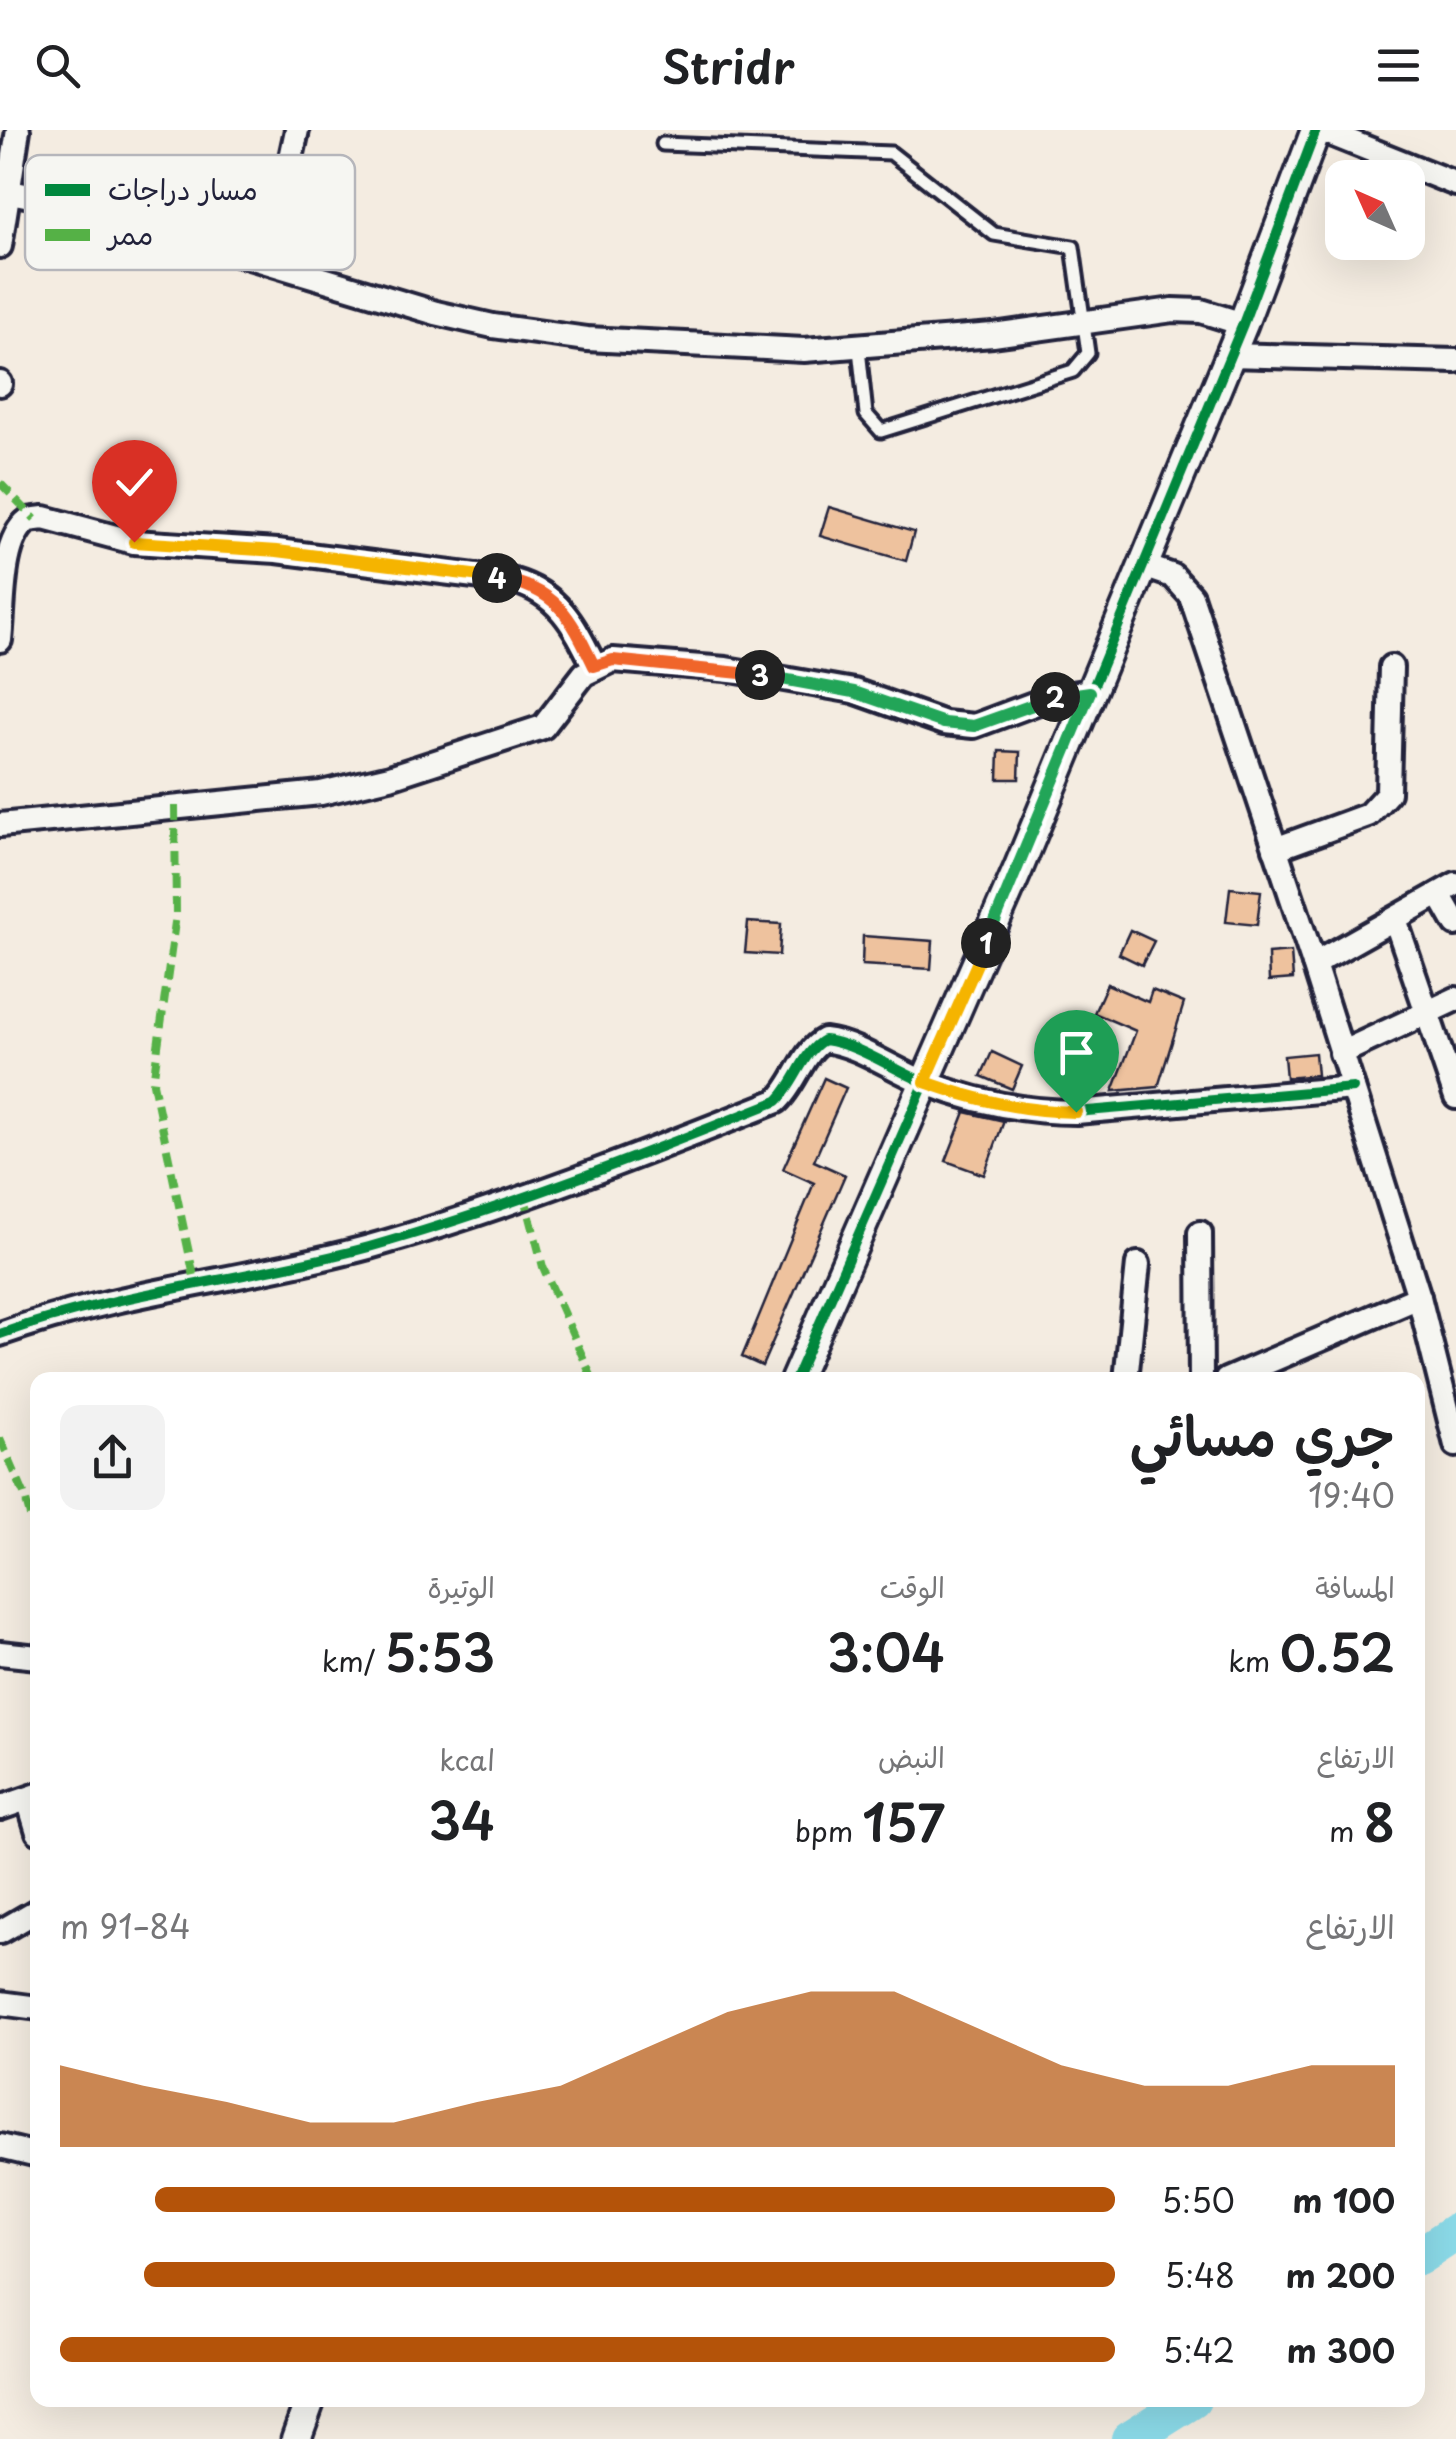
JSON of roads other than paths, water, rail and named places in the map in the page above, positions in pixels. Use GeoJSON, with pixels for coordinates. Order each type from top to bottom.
{"type":"FeatureCollection","features":[{"type":"Feature","properties":{"kind":"street"},"geometry":{"type":"LineString","coordinates":[[0,246],[5,191],[18,130]]}},
{"type":"Feature","properties":{"kind":"street"},"geometry":{"type":"LineString","coordinates":[[291,155],[297,130]]}},
{"type":"Feature","properties":{"kind":"street"},"geometry":{"type":"LineString","coordinates":[[798,1372],[1090,692],[1318,130],[1456,184]]}},
{"type":"Feature","properties":{"kind":"street"},"geometry":{"type":"LineString","coordinates":[[302,270],[493,326],[587,339],[859,349],[1173,310],[1223,315],[1242,324]]}},
{"type":"Feature","properties":{"kind":"street"},"geometry":{"type":"LineString","coordinates":[[1229,355],[1456,361]]}},
{"type":"Feature","properties":{"kind":"street"},"geometry":{"type":"LineString","coordinates":[[0,640],[8,554],[14,536],[28,520],[44,518],[134,542],[312,555],[514,581],[539,588],[562,607],[594,666]]}},
{"type":"Feature","properties":{"kind":"street"},"geometry":{"type":"LineString","coordinates":[[1141,565],[1174,576],[1190,596],[1353,1088],[1418,1297],[1456,1445]]}},
{"type":"Feature","properties":{"kind":"street"},"geometry":{"type":"LineString","coordinates":[[0,825],[321,794],[390,777],[544,728],[594,666],[613,660],[726,669],[854,692],[944,723],[974,726],[1052,697],[1090,692]]}},
{"type":"Feature","properties":{"kind":"street"},"geometry":{"type":"LineString","coordinates":[[1275,850],[1368,816],[1381,806],[1388,794],[1391,667]]}},
{"type":"Feature","properties":{"kind":"street"},"geometry":{"type":"LineString","coordinates":[[1314,964],[1447,889],[1456,924]]}},
{"type":"Feature","properties":{"kind":"street"},"geometry":{"type":"LineString","coordinates":[[1395,919],[1456,1097]]}},
{"type":"Feature","properties":{"kind":"street"},"geometry":{"type":"LineString","coordinates":[[1342,1054],[1456,998]]}},
{"type":"Feature","properties":{"kind":"street"},"geometry":{"type":"LineString","coordinates":[[0,1334],[56,1313],[370,1246],[544,1188],[777,1101],[791,1088],[814,1046],[824,1040],[985,1103],[1045,1112],[1353,1088]]}},
{"type":"Feature","properties":{"kind":"street"},"geometry":{"type":"LineString","coordinates":[[1200,1234],[1201,1372]]}},
{"type":"Feature","properties":{"kind":"street"},"geometry":{"type":"LineString","coordinates":[[1127,1372],[1138,1264]]}},
{"type":"Feature","properties":{"kind":"street"},"geometry":{"type":"LineString","coordinates":[[1245,1372],[1418,1297]]}},
{"type":"Feature","properties":{"kind":"street"},"geometry":{"type":"LineString","coordinates":[[0,1653],[30,1657]]}},
{"type":"Feature","properties":{"kind":"street"},"geometry":{"type":"LineString","coordinates":[[0,1808],[30,1798]]}},
{"type":"Feature","properties":{"kind":"street"},"geometry":{"type":"LineString","coordinates":[[0,1932],[30,1915]]}},
{"type":"Feature","properties":{"kind":"street"},"geometry":{"type":"LineString","coordinates":[[0,2003],[30,2002]]}},
{"type":"Feature","properties":{"kind":"street"},"geometry":{"type":"LineString","coordinates":[[0,2146],[30,2154]]}},
{"type":"Feature","properties":{"kind":"street"},"geometry":{"type":"LineString","coordinates":[[296,2439],[307,2407]]}},
{"type":"Feature","properties":{"kind":"lane"},"geometry":{"type":"LineString","coordinates":[[662,144],[890,153],[994,234],[1065,242],[1073,247],[1088,353],[1072,371],[880,431],[866,414],[859,349]]}},
{"type":"Feature","properties":{"kind":"waterway"},"geometry":{"type":"LineString","coordinates":[[1425,2252],[1456,2232]]}},
{"type":"Feature","properties":{"kind":"waterway"},"geometry":{"type":"LineString","coordinates":[[1130,2439],[1181,2407]]}}]}
